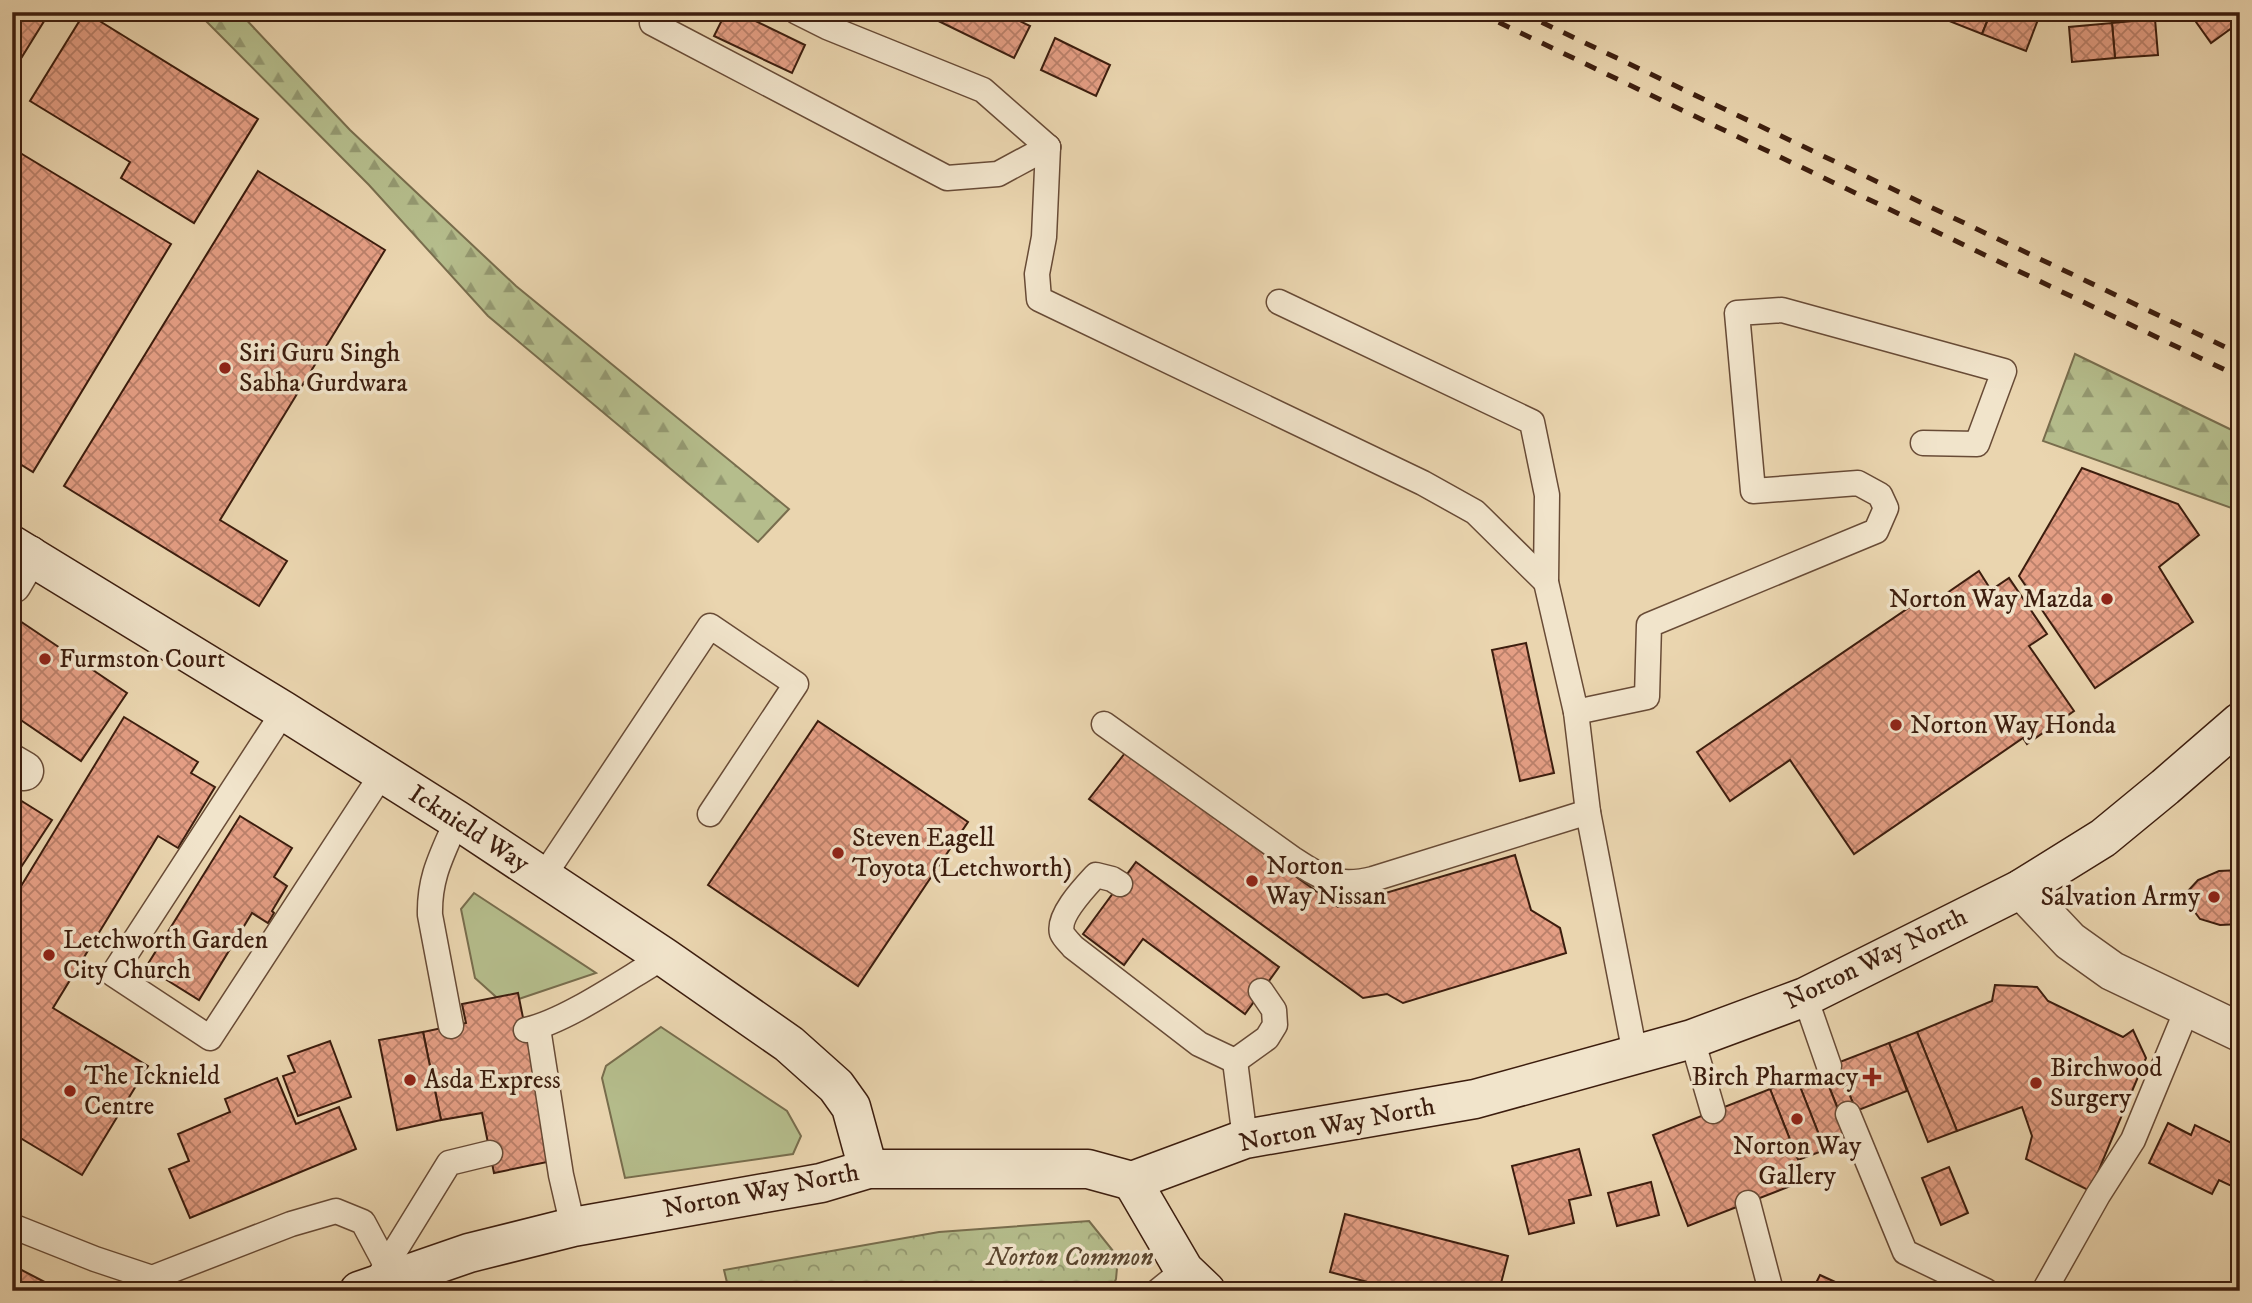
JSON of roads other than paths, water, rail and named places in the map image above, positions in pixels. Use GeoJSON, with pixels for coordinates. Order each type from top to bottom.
{"type":"FeatureCollection","features":[{"type":"Feature","properties":{"kind":"street","name":"Icknield Way"},"geometry":{"type":"LineString","coordinates":[[18,561],[284,711],[544,877],[789,1044],[836,1086],[851,1107],[868,1169]]}},
{"type":"Feature","properties":{"kind":"street","name":"Norton Way North"},"geometry":{"type":"LineString","coordinates":[[372,1281],[573,1227],[821,1182],[868,1169],[1088,1168],[1132,1181],[1245,1139],[1475,1099],[1692,1039],[1805,997],[2021,889],[2103,838],[2240,722]]}},
{"type":"Feature","properties":{"kind":"street"},"geometry":{"type":"LineString","coordinates":[[2021,889],[2070,941],[2112,971],[2240,1032]]}},
{"type":"Feature","properties":{"kind":"street"},"geometry":{"type":"LineString","coordinates":[[1132,1181],[1183,1284]]}},
{"type":"Feature","properties":{"kind":"lane"},"geometry":{"type":"LineString","coordinates":[[797,12],[827,27],[983,90],[1048,147]]}},
{"type":"Feature","properties":{"kind":"lane"},"geometry":{"type":"LineString","coordinates":[[652,23],[947,178],[998,174],[1048,147]]}},
{"type":"Feature","properties":{"kind":"lane"},"geometry":{"type":"LineString","coordinates":[[1048,147],[1044,237],[1037,274],[1039,299],[1423,483],[1475,512],[1546,582]]}},
{"type":"Feature","properties":{"kind":"lane"},"geometry":{"type":"LineString","coordinates":[[1279,302],[1532,422],[1547,495],[1546,582],[1576,712],[1588,812],[1635,1054]]}},
{"type":"Feature","properties":{"kind":"lane"},"geometry":{"type":"LineString","coordinates":[[1576,712],[1647,697],[1648,625],[1876,531],[1886,508],[1880,495],[1858,483],[1753,491],[1737,313],[1782,310],[2004,371],[1977,444],[1923,443]]}},
{"type":"Feature","properties":{"kind":"lane"},"geometry":{"type":"LineString","coordinates":[[544,877],[710,626],[796,684],[710,814]]}},
{"type":"Feature","properties":{"kind":"lane"},"geometry":{"type":"LineString","coordinates":[[284,711],[113,974],[210,1038],[382,774]]}},
{"type":"Feature","properties":{"kind":"lane"},"geometry":{"type":"LineString","coordinates":[[1104,724],[1293,859],[1324,879],[1336,882],[1354,884],[1373,879],[1588,812]]}},
{"type":"Feature","properties":{"kind":"lane"},"geometry":{"type":"LineString","coordinates":[[451,1026],[429,898],[432,879],[457,820]]}},
{"type":"Feature","properties":{"kind":"lane"},"geometry":{"type":"LineString","coordinates":[[1120,884],[1096,875],[1081,891],[1063,920],[1062,934],[1073,947],[1199,1044],[1235,1061]]}},
{"type":"Feature","properties":{"kind":"lane"},"geometry":{"type":"LineString","coordinates":[[573,1227],[552,1141],[532,1029],[583,1005],[664,957]]}},
{"type":"Feature","properties":{"kind":"lane"},"geometry":{"type":"LineString","coordinates":[[1235,1061],[1267,1038],[1275,1025],[1274,1010],[1261,991]]}},
{"type":"Feature","properties":{"kind":"lane"},"geometry":{"type":"LineString","coordinates":[[1805,997],[1829,1066]]}},
{"type":"Feature","properties":{"kind":"lane"},"geometry":{"type":"LineString","coordinates":[[2044,1291],[2098,1195],[2133,1140],[2188,1007]]}},
{"type":"Feature","properties":{"kind":"lane"},"geometry":{"type":"LineString","coordinates":[[1692,1039],[1713,1111]]}},
{"type":"Feature","properties":{"kind":"lane"},"geometry":{"type":"LineString","coordinates":[[1235,1061],[1245,1139]]}},
{"type":"Feature","properties":{"kind":"lane"},"geometry":{"type":"LineString","coordinates":[[1848,1114],[1905,1252],[1986,1291]]}},
{"type":"Feature","properties":{"kind":"lane"},"geometry":{"type":"LineString","coordinates":[[372,1281],[449,1163],[490,1153]]}},
{"type":"Feature","properties":{"kind":"lane"},"geometry":{"type":"LineString","coordinates":[[1748,1203],[1771,1291]]}},
{"type":"Feature","properties":{"kind":"lane"},"geometry":{"type":"LineString","coordinates":[[12,1226],[152,1278],[290,1224],[336,1211],[363,1222],[372,1281]]}},
{"type":"Feature","properties":{"kind":"railway"},"geometry":{"type":"LineString","coordinates":[[1477,12],[2240,377]]}},
{"type":"Feature","properties":{"kind":"railway"},"geometry":{"type":"LineString","coordinates":[[1520,12],[2240,354]]}},
{"type":"Feature","properties":{"kind":"place","name":"Siri Guru Singh Sabha Gurdwara"},"geometry":{"type":"Point","coordinates":[225,368]}},
{"type":"Feature","properties":{"kind":"place","name":"Norton Way Mazda"},"geometry":{"type":"Point","coordinates":[2107,599]}},
{"type":"Feature","properties":{"kind":"place","name":"Furmston Court"},"geometry":{"type":"Point","coordinates":[45,659]}},
{"type":"Feature","properties":{"kind":"place","name":"Norton Way Honda"},"geometry":{"type":"Point","coordinates":[1896,725]}},
{"type":"Feature","properties":{"kind":"place","name":"Steven Eagell Toyota (Letchworth)"},"geometry":{"type":"Point","coordinates":[838,853]}},
{"type":"Feature","properties":{"kind":"place","name":"Norton Way Nissan"},"geometry":{"type":"Point","coordinates":[1252,881]}},
{"type":"Feature","properties":{"kind":"place","name":"Salvation Army"},"geometry":{"type":"Point","coordinates":[2214,897]}},
{"type":"Feature","properties":{"kind":"place","name":"Letchworth Garden City Church"},"geometry":{"type":"Point","coordinates":[49,955]}},
{"type":"Feature","properties":{"kind":"place","name":"Birch Pharmacy"},"geometry":{"type":"Point","coordinates":[1872,1077]}},
{"type":"Feature","properties":{"kind":"place","name":"Asda Express"},"geometry":{"type":"Point","coordinates":[410,1080]}},
{"type":"Feature","properties":{"kind":"place","name":"Birchwood Surgery"},"geometry":{"type":"Point","coordinates":[2036,1083]}},
{"type":"Feature","properties":{"kind":"place","name":"The Icknield Centre"},"geometry":{"type":"Point","coordinates":[70,1091]}},
{"type":"Feature","properties":{"kind":"place","name":"Norton Way Gallery"},"geometry":{"type":"Point","coordinates":[1797,1119]}},
{"type":"Feature","properties":{"kind":"park label","name":"Norton Common"},"geometry":{"type":"Point","coordinates":[1070,1257]}}]}
